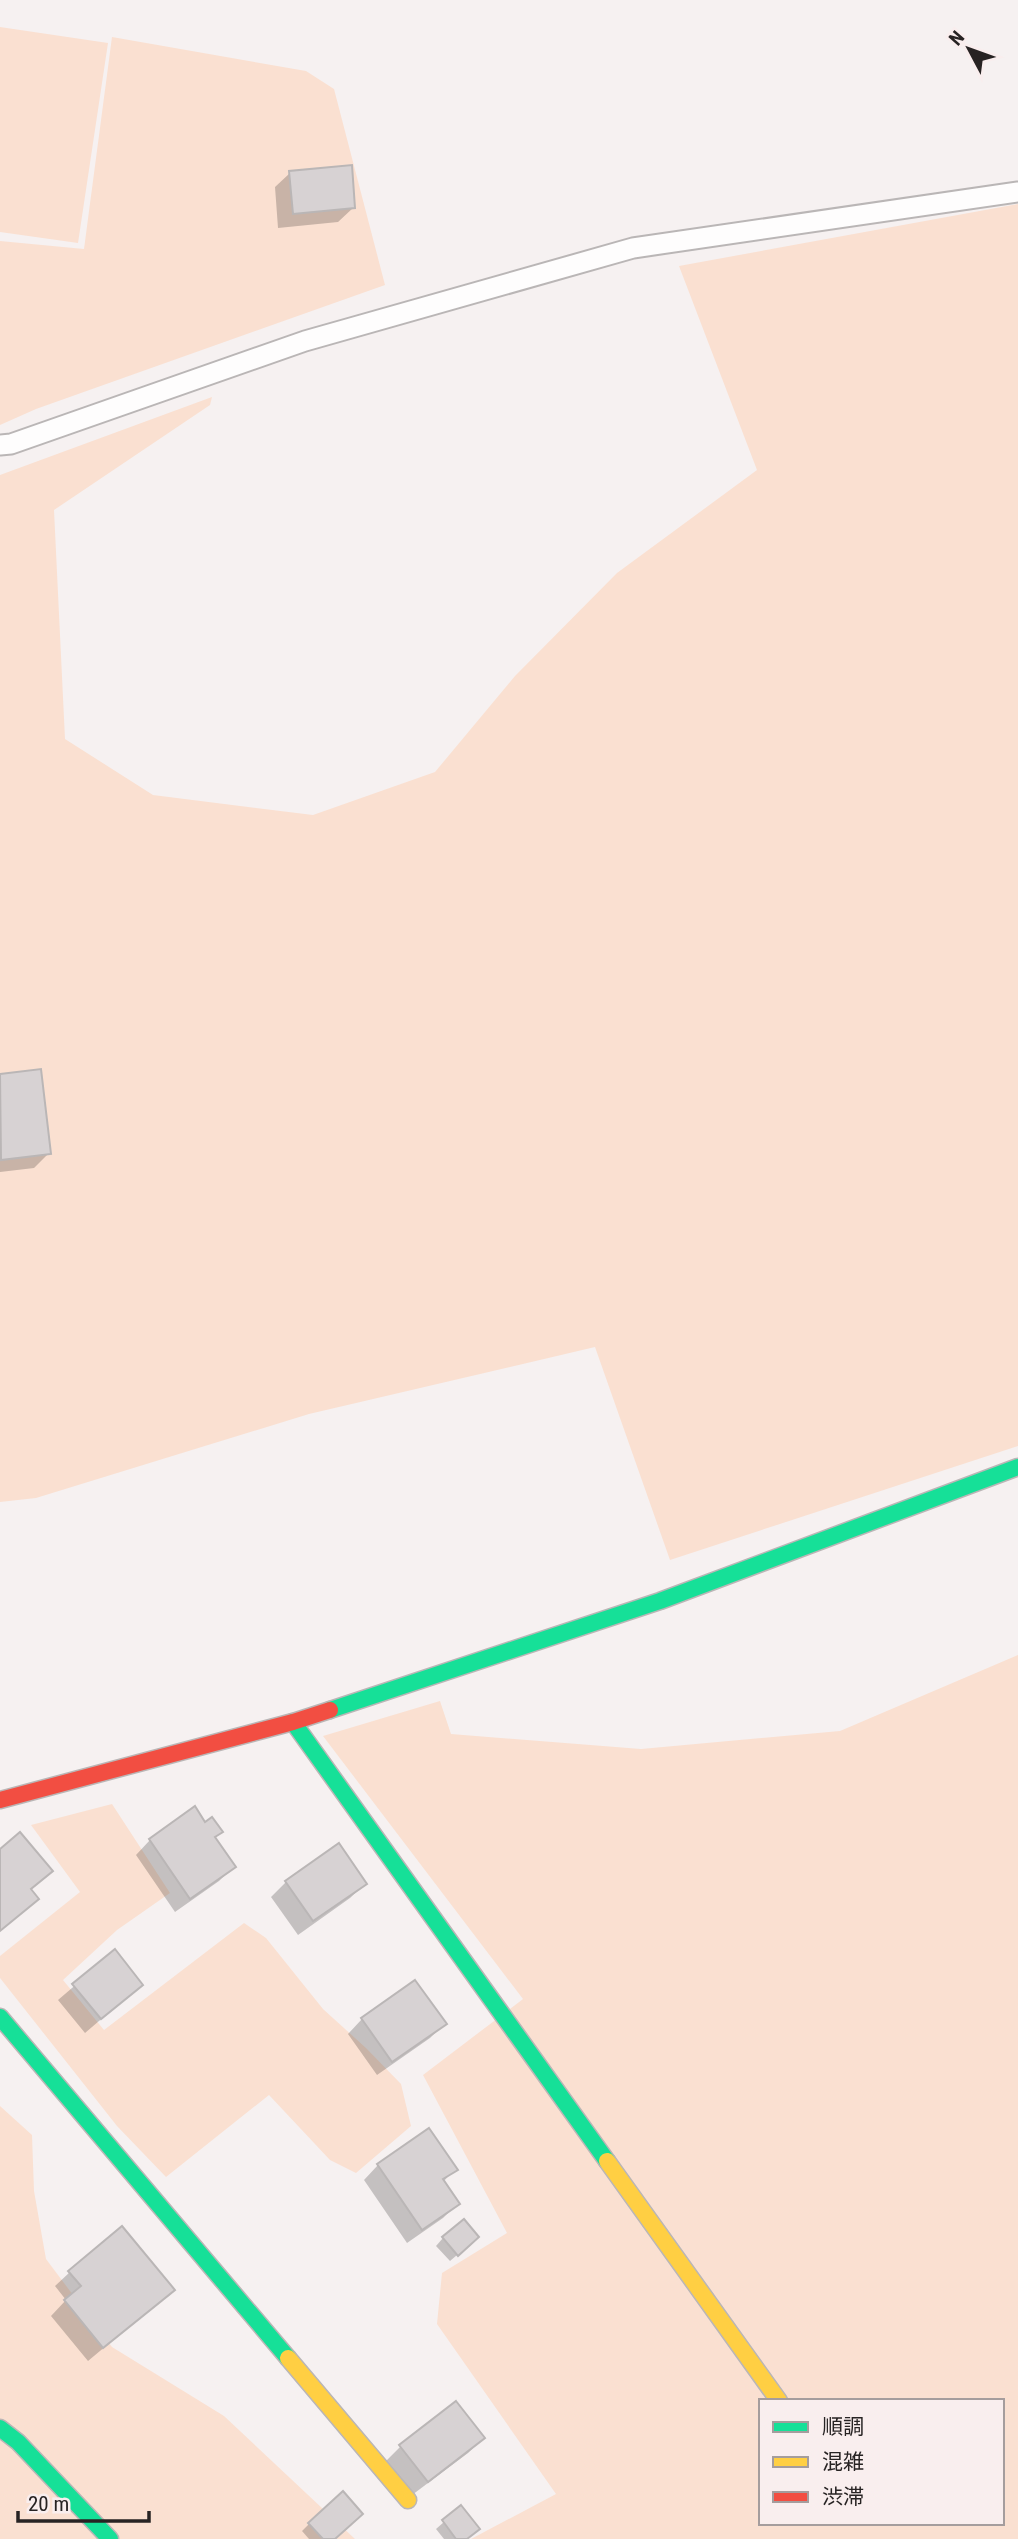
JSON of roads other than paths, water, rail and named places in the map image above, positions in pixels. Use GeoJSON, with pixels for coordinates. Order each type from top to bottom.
{"type":"FeatureCollection","features":[{"type":"Feature","properties":{"kind":"street"},"geometry":{"type":"LineString","coordinates":[[0,1800],[293,1723],[660,1601],[1018,1467]]}},
{"type":"Feature","properties":{"kind":"street"},"geometry":{"type":"LineString","coordinates":[[293,1723],[778,2399]]}},
{"type":"Feature","properties":{"kind":"street"},"geometry":{"type":"LineString","coordinates":[[0,2017],[408,2500]]}},
{"type":"Feature","properties":{"kind":"street"},"geometry":{"type":"LineString","coordinates":[[0,2428],[18,2442],[110,2539]]}},
{"type":"Feature","properties":{"kind":"lane"},"geometry":{"type":"LineString","coordinates":[[0,445],[11,444],[87,419],[305,341],[633,248],[1018,192]]}},
{"type":"Feature","properties":{"kind":"lane"},"geometry":{"type":"LineString","coordinates":[[0,2456],[18,2442]]}}]}
